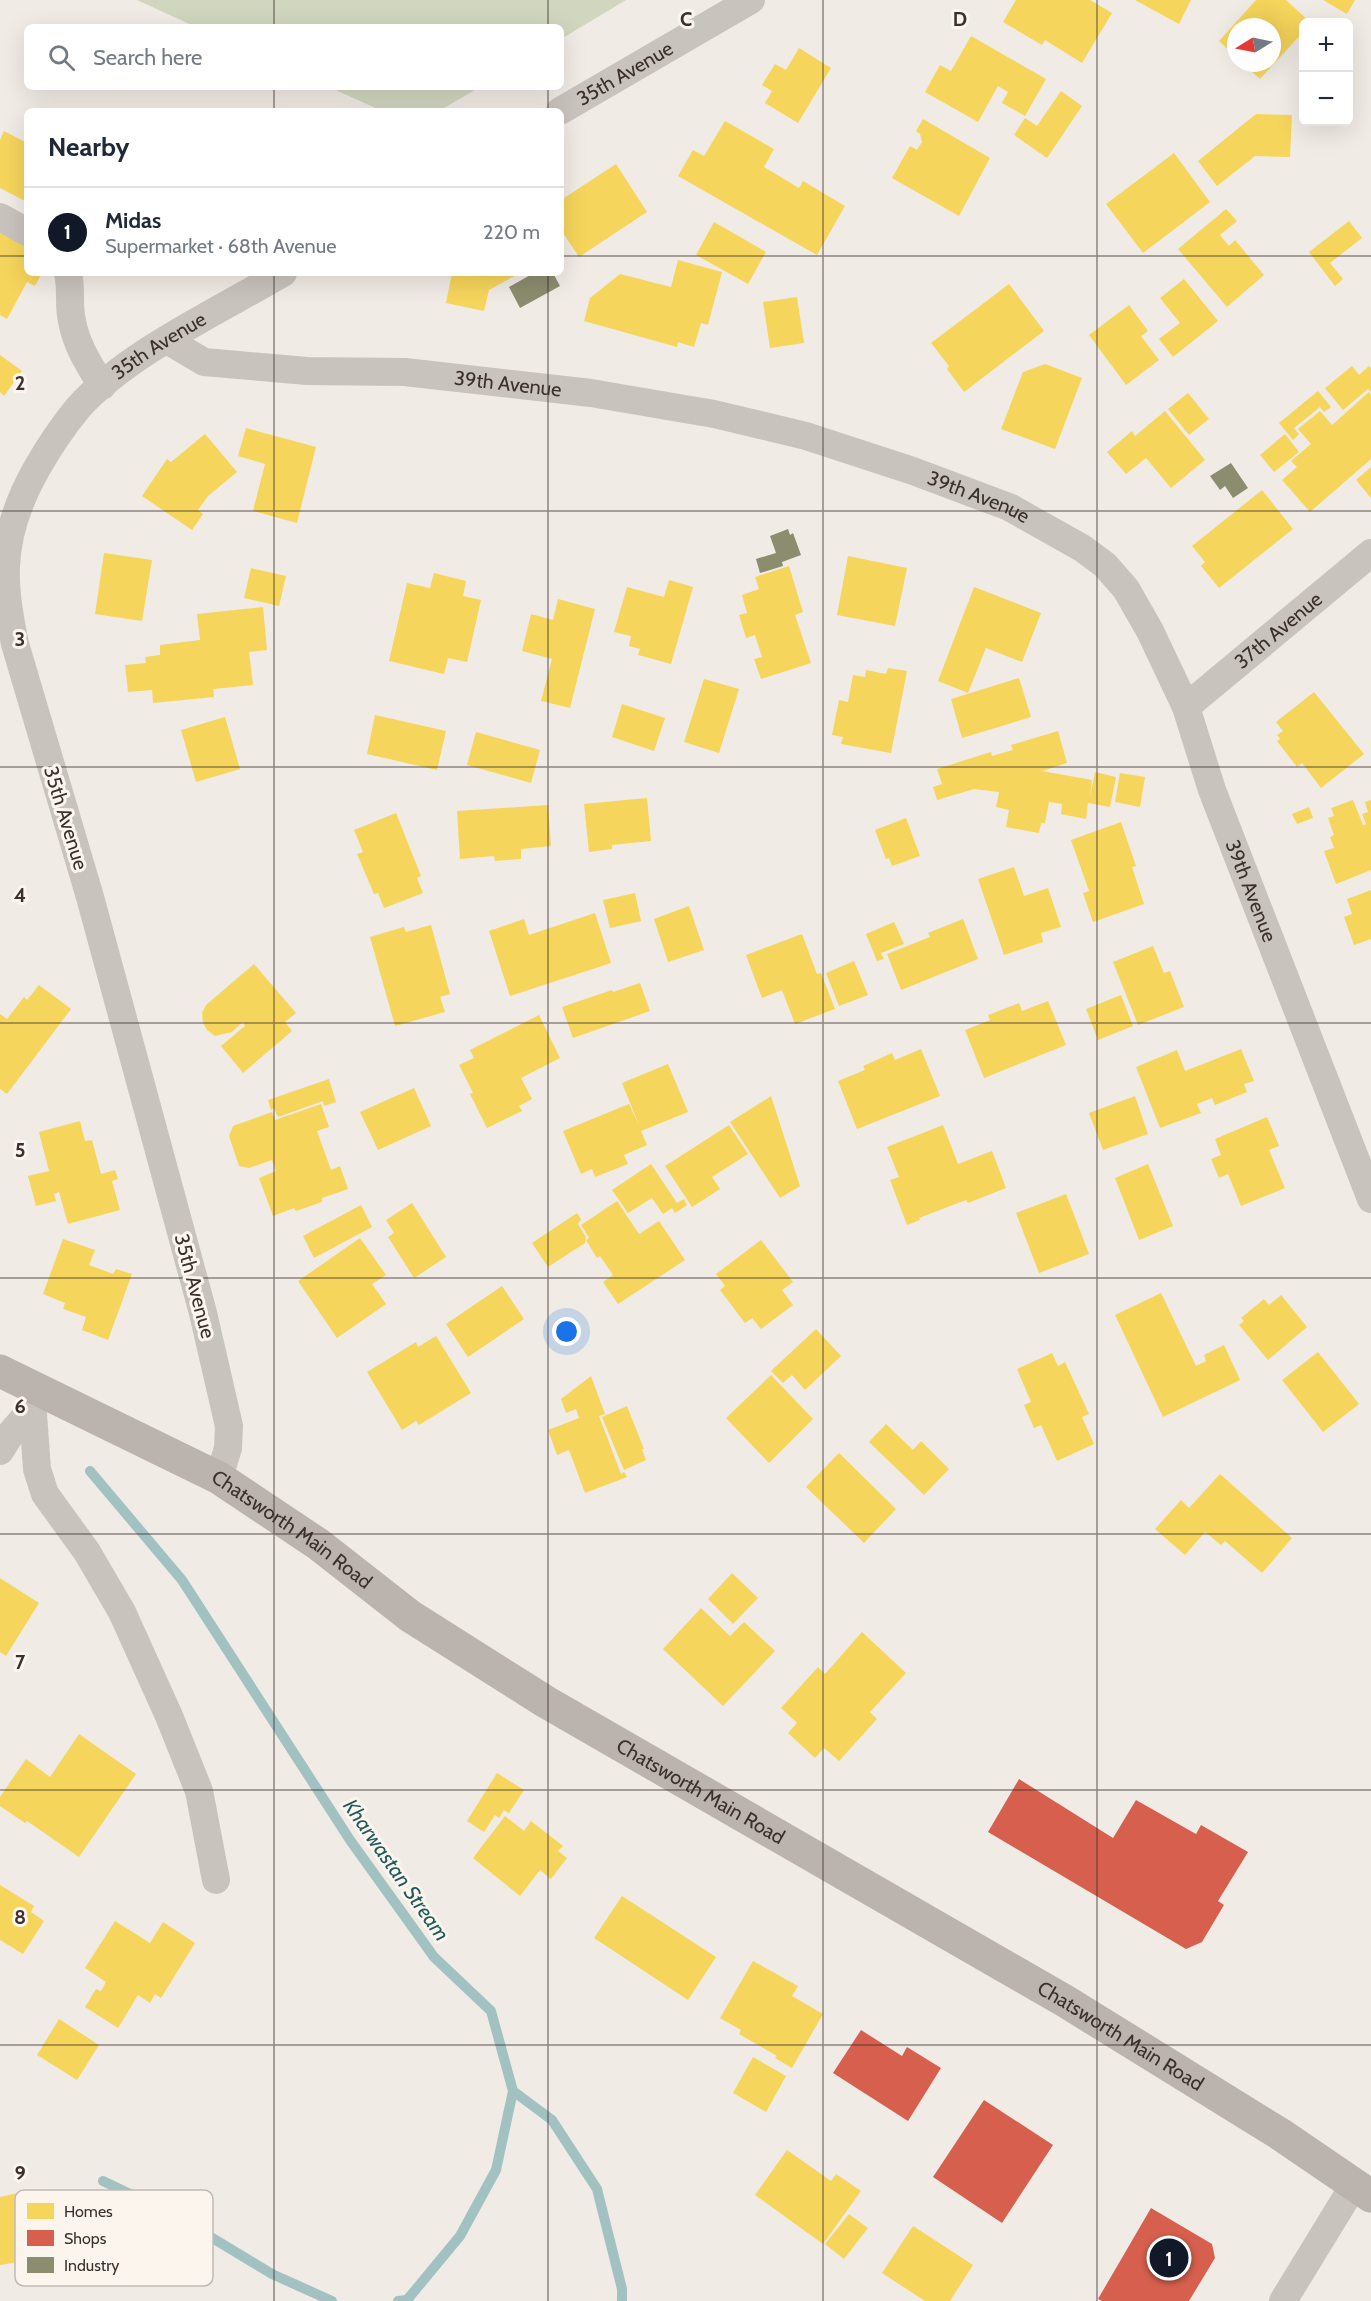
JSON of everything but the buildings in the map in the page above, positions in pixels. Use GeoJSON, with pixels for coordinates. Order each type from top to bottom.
{"type":"FeatureCollection","features":[{"type":"Feature","properties":{"kind":"street","name":"35th Avenue"},"geometry":{"type":"LineString","coordinates":[[564,109],[751,0]]}},
{"type":"Feature","properties":{"kind":"street"},"geometry":{"type":"LineString","coordinates":[[0,217],[24,230]]}},
{"type":"Feature","properties":{"kind":"street"},"geometry":{"type":"LineString","coordinates":[[68,276],[71,320],[75,334],[102,386]]}},
{"type":"Feature","properties":{"kind":"street","name":"35th Avenue"},"geometry":{"type":"LineString","coordinates":[[219,1478],[228,1449],[230,1426],[208,1334],[90,897],[26,687],[8,608],[6,569],[8,543],[28,483],[48,449],[73,416],[102,386],[129,364],[278,276]]}},
{"type":"Feature","properties":{"kind":"street","name":"39th Avenue"},"geometry":{"type":"LineString","coordinates":[[167,340],[204,362],[307,370],[405,372],[602,395],[714,414],[806,436],[913,471],[1009,507],[1083,548],[1105,566],[1126,589],[1146,623],[1186,707],[1212,790],[1371,1198]]}},
{"type":"Feature","properties":{"kind":"street","name":"37th Avenue"},"geometry":{"type":"LineString","coordinates":[[1186,707],[1371,553]]}},
{"type":"Feature","properties":{"kind":"street","name":"Chatsworth Main Road"},"geometry":{"type":"LineString","coordinates":[[0,1371],[32,1397],[219,1478],[318,1544],[410,1616],[546,1702],[1065,2001],[1280,2134],[1362,2190]]}},
{"type":"Feature","properties":{"kind":"street"},"geometry":{"type":"LineString","coordinates":[[0,1451],[32,1397]]}},
{"type":"Feature","properties":{"kind":"street"},"geometry":{"type":"LineString","coordinates":[[32,1397],[36,1469],[45,1494],[87,1552],[122,1612],[164,1706],[199,1791],[216,1880]]}},
{"type":"Feature","properties":{"kind":"street"},"geometry":{"type":"LineString","coordinates":[[1283,2301],[1362,2190]]}},
{"type":"Feature","properties":{"kind":"green space"},"geometry":{"type":"Polygon","coordinates":[[[137,0],[626,0],[564,37],[564,24],[189,24],[137,0]]]}},
{"type":"Feature","properties":{"kind":"green space"},"geometry":{"type":"Polygon","coordinates":[[[336,90],[475,90],[444,108],[375,108],[336,90]]]}},
{"type":"Feature","properties":{"kind":"waterway","name":"Kharwastan Stream"},"geometry":{"type":"LineString","coordinates":[[90,1471],[182,1580],[350,1840],[434,1957],[491,2011],[513,2091],[496,2170],[460,2236],[407,2300],[398,2301]]}},
{"type":"Feature","properties":{"kind":"waterway"},"geometry":{"type":"LineString","coordinates":[[513,2091],[552,2120],[597,2189],[622,2289],[622,2301]]}},
{"type":"Feature","properties":{"kind":"waterway","name":"Kharwastan Stream"},"geometry":{"type":"LineString","coordinates":[[103,2181],[122,2190]]}},
{"type":"Feature","properties":{"kind":"waterway","name":"Kharwastan Stream"},"geometry":{"type":"LineString","coordinates":[[213,2238],[272,2274],[332,2301]]}},
{"type":"Feature","properties":{"kind":"place","name":"Midas"},"geometry":{"type":"Point","coordinates":[1169,2258]}}]}
